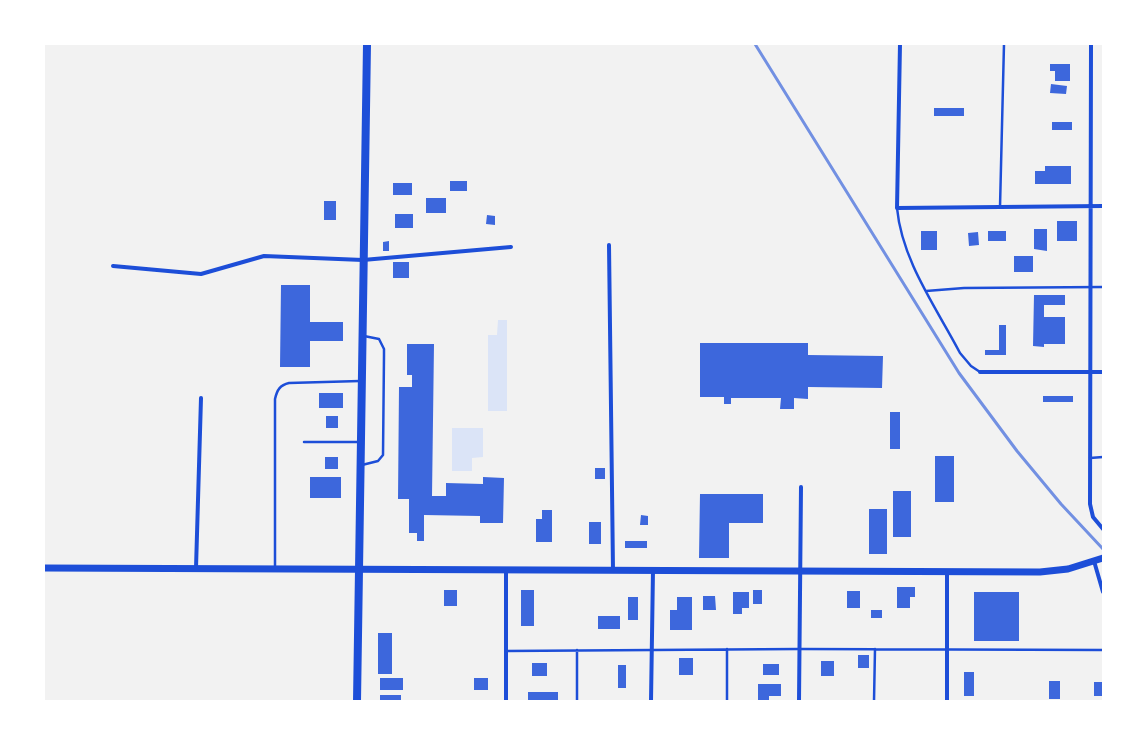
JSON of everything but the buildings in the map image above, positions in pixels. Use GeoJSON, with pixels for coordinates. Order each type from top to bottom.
{"type":"FeatureCollection","features":[{"type":"Feature","properties":{"kind":"main road"},"geometry":{"type":"LineString","coordinates":[[357,701],[367,44]]}},
{"type":"Feature","properties":{"kind":"street"},"geometry":{"type":"LineString","coordinates":[[900,44],[896,208],[1103,206]]}},
{"type":"Feature","properties":{"kind":"street"},"geometry":{"type":"LineString","coordinates":[[1091,44],[1091,510],[1093,517],[1103,529]]}},
{"type":"Feature","properties":{"kind":"street"},"geometry":{"type":"LineString","coordinates":[[609,245],[613,570]]}},
{"type":"Feature","properties":{"kind":"street"},"geometry":{"type":"LineString","coordinates":[[113,266],[201,274],[264,256],[363,260],[511,246]]}},
{"type":"Feature","properties":{"kind":"street"},"geometry":{"type":"LineString","coordinates":[[980,372],[1103,372]]}},
{"type":"Feature","properties":{"kind":"street"},"geometry":{"type":"LineString","coordinates":[[196,568],[201,398]]}},
{"type":"Feature","properties":{"kind":"street"},"geometry":{"type":"LineString","coordinates":[[799,701],[801,487]]}},
{"type":"Feature","properties":{"kind":"street"},"geometry":{"type":"LineString","coordinates":[[44,568],[358,568],[947,572],[1053,571],[1068,569],[1103,558]]}},
{"type":"Feature","properties":{"kind":"street"},"geometry":{"type":"LineString","coordinates":[[1094,561],[1103,592]]}},
{"type":"Feature","properties":{"kind":"street"},"geometry":{"type":"LineString","coordinates":[[506,569],[506,701]]}},
{"type":"Feature","properties":{"kind":"street"},"geometry":{"type":"LineString","coordinates":[[652,701],[653,570]]}},
{"type":"Feature","properties":{"kind":"street"},"geometry":{"type":"LineString","coordinates":[[947,572],[947,701]]}},
{"type":"Feature","properties":{"kind":"lane"},"geometry":{"type":"LineString","coordinates":[[1000,207],[1004,44]]}},
{"type":"Feature","properties":{"kind":"lane"},"geometry":{"type":"LineString","coordinates":[[896,208],[906,248],[926,291],[960,353],[966,361],[980,372]]}},
{"type":"Feature","properties":{"kind":"lane"},"geometry":{"type":"LineString","coordinates":[[926,291],[964,288],[1103,287]]}},
{"type":"Feature","properties":{"kind":"lane"},"geometry":{"type":"LineString","coordinates":[[360,465],[369,465],[378,462],[381,458],[383,423],[384,349],[379,339],[362,336]]}},
{"type":"Feature","properties":{"kind":"lane"},"geometry":{"type":"LineString","coordinates":[[276,568],[274,399],[276,392],[282,385],[289,383],[361,381]]}},
{"type":"Feature","properties":{"kind":"lane"},"geometry":{"type":"LineString","coordinates":[[304,442],[360,442]]}},
{"type":"Feature","properties":{"kind":"lane"},"geometry":{"type":"LineString","coordinates":[[1090,458],[1103,457]]}},
{"type":"Feature","properties":{"kind":"lane"},"geometry":{"type":"LineString","coordinates":[[506,651],[727,649],[1103,650]]}},
{"type":"Feature","properties":{"kind":"lane"},"geometry":{"type":"LineString","coordinates":[[726,701],[727,649]]}},
{"type":"Feature","properties":{"kind":"lane"},"geometry":{"type":"LineString","coordinates":[[874,701],[875,649]]}},
{"type":"Feature","properties":{"kind":"lane"},"geometry":{"type":"LineString","coordinates":[[576,701],[577,650]]}},
{"type":"Feature","properties":{"kind":"shaded area"},"geometry":{"type":"Polygon","coordinates":[[[498,320],[507,320],[507,411],[488,411],[488,335],[497,335],[498,320]]]}},
{"type":"Feature","properties":{"kind":"shaded area"},"geometry":{"type":"Polygon","coordinates":[[[452,428],[483,428],[483,457],[472,458],[472,471],[452,471],[452,428]]]}},
{"type":"Feature","properties":{"kind":"railway"},"geometry":{"type":"LineString","coordinates":[[755,44],[959,373],[1017,451],[1061,504],[1103,549]]}}]}
